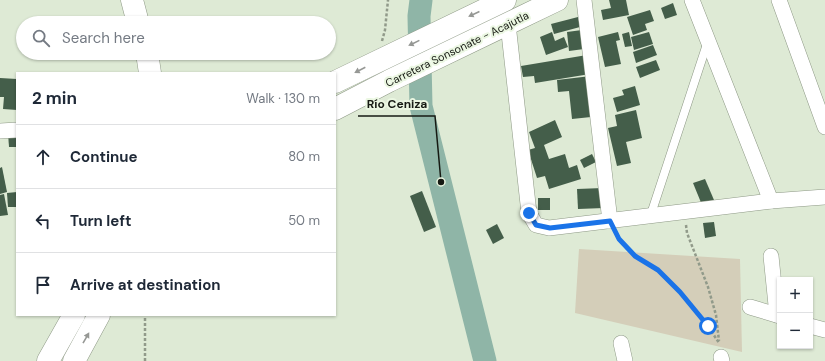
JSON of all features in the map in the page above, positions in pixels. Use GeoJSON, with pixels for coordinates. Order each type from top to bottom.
{"type":"FeatureCollection","features":[{"type":"Feature","properties":{"kind":"main road"},"geometry":{"type":"LineString","coordinates":[[132,0],[136,16]]}},
{"type":"Feature","properties":{"kind":"main road","name":"Carretera Sonsonate - Acajutla"},"geometry":{"type":"LineString","coordinates":[[336,81],[382,52],[444,29],[505,0]]}},
{"type":"Feature","properties":{"kind":"main road","name":"Carretera Sonsonate - Acajutla"},"geometry":{"type":"LineString","coordinates":[[336,108],[389,81],[557,0]]}},
{"type":"Feature","properties":{"kind":"main road"},"geometry":{"type":"LineString","coordinates":[[148,60],[150,72]]}},
{"type":"Feature","properties":{"kind":"main road"},"geometry":{"type":"LineString","coordinates":[[48,361],[73,316]]}},
{"type":"Feature","properties":{"kind":"main road"},"geometry":{"type":"LineString","coordinates":[[74,361],[98,316]]}},
{"type":"Feature","properties":{"kind":"street"},"geometry":{"type":"LineString","coordinates":[[584,0],[610,221]]}},
{"type":"Feature","properties":{"kind":"street"},"geometry":{"type":"LineString","coordinates":[[692,0],[771,201]]}},
{"type":"Feature","properties":{"kind":"street"},"geometry":{"type":"LineString","coordinates":[[779,0],[825,127]]}},
{"type":"Feature","properties":{"kind":"street"},"geometry":{"type":"LineString","coordinates":[[508,24],[529,213],[536,225],[550,228],[684,213],[771,201],[825,197]]}},
{"type":"Feature","properties":{"kind":"street"},"geometry":{"type":"LineString","coordinates":[[0,131],[16,130]]}},
{"type":"Feature","properties":{"kind":"street"},"geometry":{"type":"LineString","coordinates":[[771,256],[778,313]]}},
{"type":"Feature","properties":{"kind":"street"},"geometry":{"type":"LineString","coordinates":[[750,307],[777,315]]}},
{"type":"Feature","properties":{"kind":"street"},"geometry":{"type":"LineString","coordinates":[[813,327],[825,330]]}},
{"type":"Feature","properties":{"kind":"street"},"geometry":{"type":"LineString","coordinates":[[621,343],[626,361]]}},
{"type":"Feature","properties":{"kind":"lane"},"geometry":{"type":"LineString","coordinates":[[650,217],[708,40]]}},
{"type":"Feature","properties":{"kind":"path"},"geometry":{"type":"LineString","coordinates":[[382,52],[388,0]]}},
{"type":"Feature","properties":{"kind":"path"},"geometry":{"type":"LineString","coordinates":[[684,213],[687,233],[708,287],[716,315],[720,354]]}},
{"type":"Feature","properties":{"kind":"path"},"geometry":{"type":"LineString","coordinates":[[610,221],[619,239],[635,256],[658,270],[680,292],[708,326],[720,354]]}},
{"type":"Feature","properties":{"kind":"path"},"geometry":{"type":"LineString","coordinates":[[145,316],[145,361]]}},
{"type":"Feature","properties":{"kind":"shaded area"},"geometry":{"type":"Polygon","coordinates":[[[579,249],[740,259],[742,352],[575,313],[579,249]]]}},
{"type":"Feature","properties":{"kind":"building"},"geometry":{"type":"Polygon","coordinates":[[[609,0],[626,0],[629,15],[603,20],[601,10],[611,8],[609,0]]]}},
{"type":"Feature","properties":{"kind":"building"},"geometry":{"type":"Polygon","coordinates":[[[673,3],[677,15],[665,19],[661,8],[673,3]]]}},
{"type":"Feature","properties":{"kind":"building"},"geometry":{"type":"Polygon","coordinates":[[[650,10],[654,21],[645,24],[647,30],[633,35],[627,17],[650,10]]]}},
{"type":"Feature","properties":{"kind":"building"},"geometry":{"type":"Polygon","coordinates":[[[578,17],[580,27],[554,34],[551,24],[578,17]]]}},
{"type":"Feature","properties":{"kind":"building"},"geometry":{"type":"Polygon","coordinates":[[[582,30],[584,49],[569,51],[567,32],[582,30]]]}},
{"type":"Feature","properties":{"kind":"building"},"geometry":{"type":"Polygon","coordinates":[[[552,32],[555,41],[564,37],[568,47],[546,55],[540,37],[552,32]]]}},
{"type":"Feature","properties":{"kind":"building"},"geometry":{"type":"Polygon","coordinates":[[[618,32],[620,40],[616,41],[621,64],[605,67],[598,37],[618,32]]]}},
{"type":"Feature","properties":{"kind":"building"},"geometry":{"type":"Polygon","coordinates":[[[629,32],[632,46],[625,47],[622,34],[629,32]]]}},
{"type":"Feature","properties":{"kind":"building"},"geometry":{"type":"Polygon","coordinates":[[[649,32],[653,44],[634,50],[631,37],[649,32]]]}},
{"type":"Feature","properties":{"kind":"building"},"geometry":{"type":"Polygon","coordinates":[[[653,45],[657,55],[636,63],[633,52],[653,45]]]}},
{"type":"Feature","properties":{"kind":"building"},"geometry":{"type":"Polygon","coordinates":[[[587,55],[590,74],[535,83],[534,76],[523,77],[521,66],[587,55]]]}},
{"type":"Feature","properties":{"kind":"building"},"geometry":{"type":"Polygon","coordinates":[[[656,60],[660,70],[640,78],[636,67],[656,60]]]}},
{"type":"Feature","properties":{"kind":"building"},"geometry":{"type":"Polygon","coordinates":[[[591,76],[591,117],[572,119],[569,91],[558,92],[557,80],[591,76]]]}},
{"type":"Feature","properties":{"kind":"building"},"geometry":{"type":"Polygon","coordinates":[[[0,78],[16,79],[16,110],[3,109],[4,97],[0,97],[0,78]]]}},
{"type":"Feature","properties":{"kind":"building"},"geometry":{"type":"Polygon","coordinates":[[[635,86],[640,105],[617,112],[613,98],[624,95],[622,90],[635,86]]]}},
{"type":"Feature","properties":{"kind":"building"},"geometry":{"type":"Polygon","coordinates":[[[636,110],[642,138],[626,142],[631,163],[617,166],[608,128],[617,126],[615,115],[636,110]]]}},
{"type":"Feature","properties":{"kind":"building"},"geometry":{"type":"Polygon","coordinates":[[[555,120],[562,137],[544,145],[549,159],[565,154],[569,168],[577,165],[581,179],[549,189],[545,176],[537,178],[528,150],[535,148],[529,132],[555,120]]]}},
{"type":"Feature","properties":{"kind":"building"},"geometry":{"type":"Polygon","coordinates":[[[16,132],[16,147],[9,147],[8,133],[16,132]]]}},
{"type":"Feature","properties":{"kind":"building"},"geometry":{"type":"Polygon","coordinates":[[[592,154],[596,162],[584,168],[580,160],[592,154]]]}},
{"type":"Feature","properties":{"kind":"building"},"geometry":{"type":"Polygon","coordinates":[[[2,167],[7,192],[0,194],[0,168],[2,167]]]}},
{"type":"Feature","properties":{"kind":"building"},"geometry":{"type":"Polygon","coordinates":[[[705,179],[714,200],[702,205],[693,183],[705,179]]]}},
{"type":"Feature","properties":{"kind":"building"},"geometry":{"type":"Polygon","coordinates":[[[603,188],[604,208],[578,209],[577,189],[603,188]]]}},
{"type":"Feature","properties":{"kind":"building"},"geometry":{"type":"Polygon","coordinates":[[[422,191],[436,227],[424,232],[410,196],[422,191]]]}},
{"type":"Feature","properties":{"kind":"building"},"geometry":{"type":"Polygon","coordinates":[[[16,192],[16,207],[8,207],[7,193],[16,192]]]}},
{"type":"Feature","properties":{"kind":"building"},"geometry":{"type":"Polygon","coordinates":[[[4,194],[8,215],[0,216],[0,195],[4,194]]]}},
{"type":"Feature","properties":{"kind":"building"},"geometry":{"type":"Polygon","coordinates":[[[538,198],[550,198],[550,210],[538,210],[538,198]]]}},
{"type":"Feature","properties":{"kind":"building"},"geometry":{"type":"Polygon","coordinates":[[[714,222],[716,236],[705,238],[703,223],[714,222]]]}},
{"type":"Feature","properties":{"kind":"building"},"geometry":{"type":"Polygon","coordinates":[[[497,224],[504,238],[493,244],[486,230],[497,224]]]}},
{"type":"Feature","properties":{"kind":"waterway"},"geometry":{"type":"LineString","coordinates":[[421,0],[419,16],[421,106],[485,361]]}},
{"type":"Feature","properties":{"kind":"place","name":"Río Ceniza"},"geometry":{"type":"Point","coordinates":[441,182]}},
{"type":"Feature","properties":{"kind":"route"},"geometry":{"type":"LineString","coordinates":[[529,213],[536,225],[550,228],[610,221],[619,239],[635,256],[658,270],[680,292],[708,326]]}}]}
